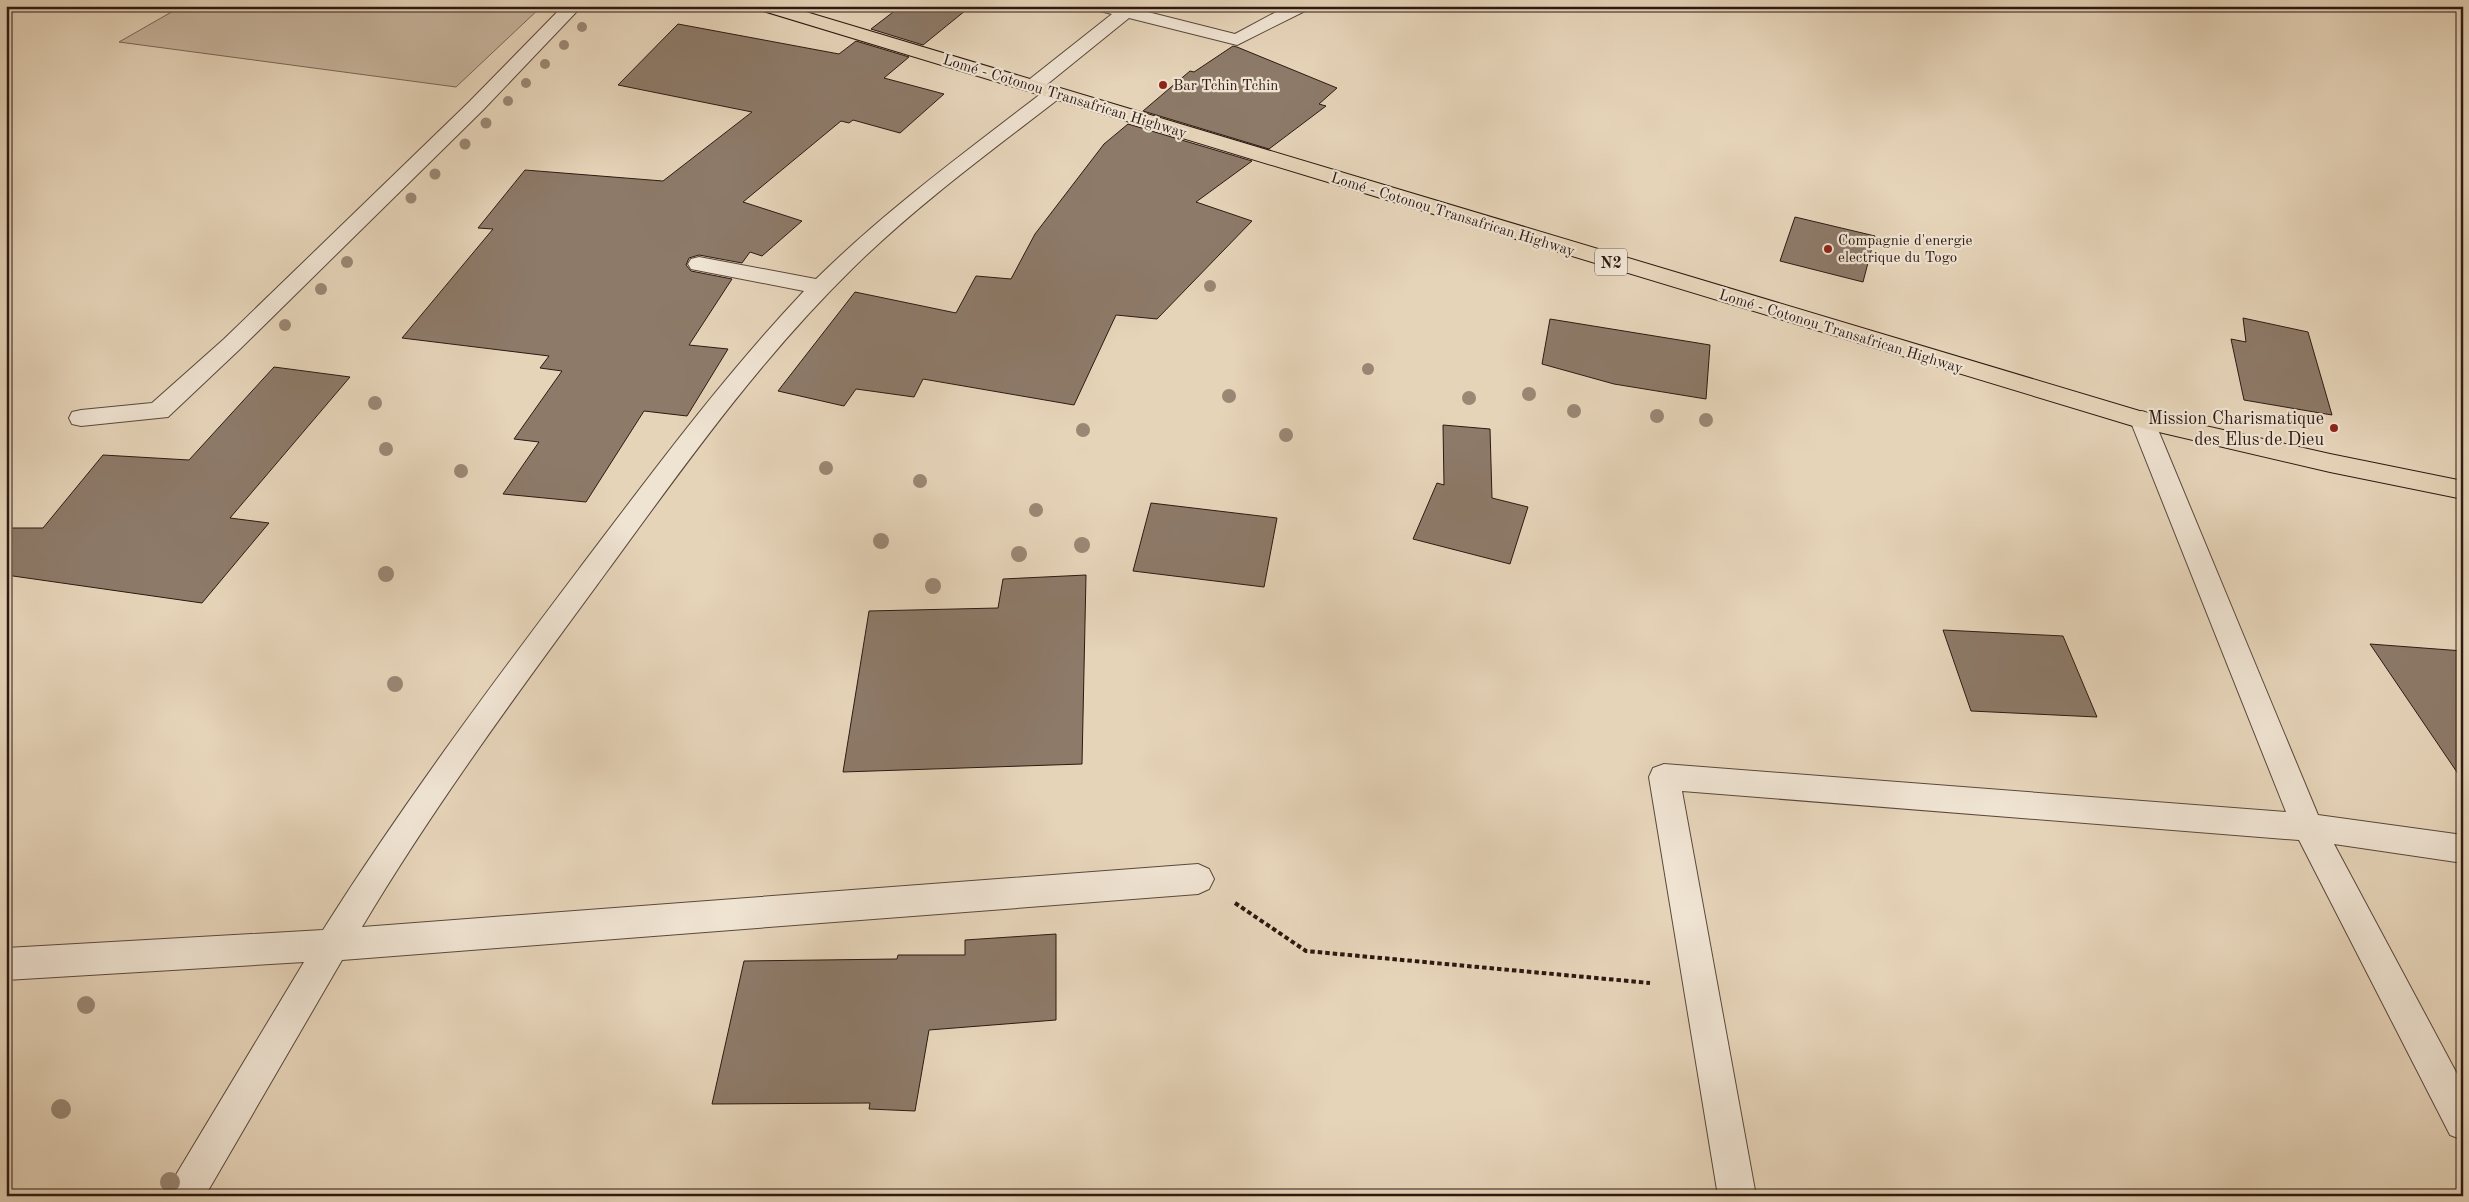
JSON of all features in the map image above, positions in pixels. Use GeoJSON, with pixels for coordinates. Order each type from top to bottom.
{"type":"FeatureCollection","features":[{"type":"Feature","properties":{"kind":"highway","name":"Lomé - Cotonou Transafrican Highway"},"geometry":{"type":"LineString","coordinates":[[766,6],[2142,420],[2330,463],[2463,490]]}},
{"type":"Feature","properties":{"kind":"street"},"geometry":{"type":"LineString","coordinates":[[81,418],[159,411],[232,344],[469,113],[573,6]]}},
{"type":"Feature","properties":{"kind":"street"},"geometry":{"type":"LineString","coordinates":[[1102,6],[1236,40],[1301,6]]}},
{"type":"Feature","properties":{"kind":"street"},"geometry":{"type":"LineString","coordinates":[[184,1196],[334,945],[386,860],[424,803],[575,594],[748,367],[820,288],[874,237],[1044,90],[1126,12]]}},
{"type":"Feature","properties":{"kind":"street"},"geometry":{"type":"LineString","coordinates":[[698,264],[820,288]]}},
{"type":"Feature","properties":{"kind":"street"},"geometry":{"type":"LineString","coordinates":[[2142,420],[2308,827],[2463,1122]]}},
{"type":"Feature","properties":{"kind":"street"},"geometry":{"type":"LineString","coordinates":[[1737,1196],[1664,777],[2308,827],[2463,849]]}},
{"type":"Feature","properties":{"kind":"street"},"geometry":{"type":"LineString","coordinates":[[6,964],[334,945],[1198,879]]}},
{"type":"Feature","properties":{"kind":"path"},"geometry":{"type":"LineString","coordinates":[[1198,879],[1306,951],[1701,987]]}},
{"type":"Feature","properties":{"kind":"shaded area"},"geometry":{"type":"Polygon","coordinates":[[[182,6],[542,6],[456,87],[119,42],[182,6]]]}},
{"type":"Feature","properties":{"kind":"building"},"geometry":{"type":"Polygon","coordinates":[[[901,6],[971,6],[923,45],[871,29],[901,6]]]}},
{"type":"Feature","properties":{"kind":"building"},"geometry":{"type":"Polygon","coordinates":[[[678,24],[839,54],[856,41],[909,57],[884,78],[944,94],[900,133],[853,120],[849,123],[841,121],[743,202],[802,221],[762,256],[750,252],[742,263],[699,255],[689,258],[686,265],[691,271],[732,279],[689,345],[728,349],[687,416],[644,411],[586,502],[503,494],[539,442],[514,439],[562,371],[540,368],[549,356],[402,338],[493,229],[478,228],[525,170],[663,181],[752,112],[618,85],[678,24]]]}},
{"type":"Feature","properties":{"kind":"building"},"geometry":{"type":"Polygon","coordinates":[[[1233,46],[1337,88],[1319,104],[1326,106],[1269,149],[1143,111],[1190,71],[1194,72],[1233,46]]]}},
{"type":"Feature","properties":{"kind":"building"},"geometry":{"type":"Polygon","coordinates":[[[1128,124],[1252,161],[1196,202],[1252,221],[1157,319],[1116,315],[1074,405],[923,379],[914,397],[856,389],[844,406],[778,391],[855,292],[956,313],[976,276],[1011,279],[1035,234],[1104,144],[1128,124]]]}},
{"type":"Feature","properties":{"kind":"building","name":"Compagnie d'energie electrique du Togo"},"geometry":{"type":"Polygon","coordinates":[[[1795,217],[1875,236],[1863,282],[1780,261],[1795,217]]]}},
{"type":"Feature","properties":{"kind":"building"},"geometry":{"type":"Polygon","coordinates":[[[2243,318],[2308,332],[2332,415],[2244,400],[2231,339],[2246,342],[2243,318]]]}},
{"type":"Feature","properties":{"kind":"building"},"geometry":{"type":"Polygon","coordinates":[[[1550,319],[1710,345],[1706,399],[1614,384],[1542,364],[1550,319]]]}},
{"type":"Feature","properties":{"kind":"building"},"geometry":{"type":"Polygon","coordinates":[[[274,367],[350,377],[230,518],[269,523],[202,603],[6,575],[6,528],[43,528],[103,455],[189,460],[274,367]]]}},
{"type":"Feature","properties":{"kind":"building"},"geometry":{"type":"Polygon","coordinates":[[[1443,425],[1490,429],[1492,498],[1528,507],[1510,564],[1413,539],[1437,483],[1444,485],[1443,425]]]}},
{"type":"Feature","properties":{"kind":"building"},"geometry":{"type":"Polygon","coordinates":[[[1151,503],[1277,518],[1264,587],[1133,571],[1151,503]]]}},
{"type":"Feature","properties":{"kind":"building"},"geometry":{"type":"Polygon","coordinates":[[[1086,575],[1082,764],[843,772],[869,611],[998,608],[1003,579],[1086,575]]]}},
{"type":"Feature","properties":{"kind":"building"},"geometry":{"type":"Polygon","coordinates":[[[1943,630],[2063,636],[2097,717],[1971,711],[1943,630]]]}},
{"type":"Feature","properties":{"kind":"building"},"geometry":{"type":"Polygon","coordinates":[[[2370,644],[2463,651],[2463,781],[2370,644]]]}},
{"type":"Feature","properties":{"kind":"building"},"geometry":{"type":"Polygon","coordinates":[[[1056,934],[1056,1020],[929,1030],[915,1111],[869,1109],[870,1103],[712,1104],[744,961],[897,959],[898,955],[965,955],[965,940],[1056,934]]]}},
{"type":"Feature","properties":{"kind":"place","name":"Bar Tchin Tchin"},"geometry":{"type":"Point","coordinates":[1163,85]}},
{"type":"Feature","properties":{"kind":"place","name":"Compagnie d'energie electrique du Togo"},"geometry":{"type":"Point","coordinates":[1828,249]}},
{"type":"Feature","properties":{"kind":"place","name":"Mission Charismatique des Elus de Dieu"},"geometry":{"type":"Point","coordinates":[2334,428]}}]}
